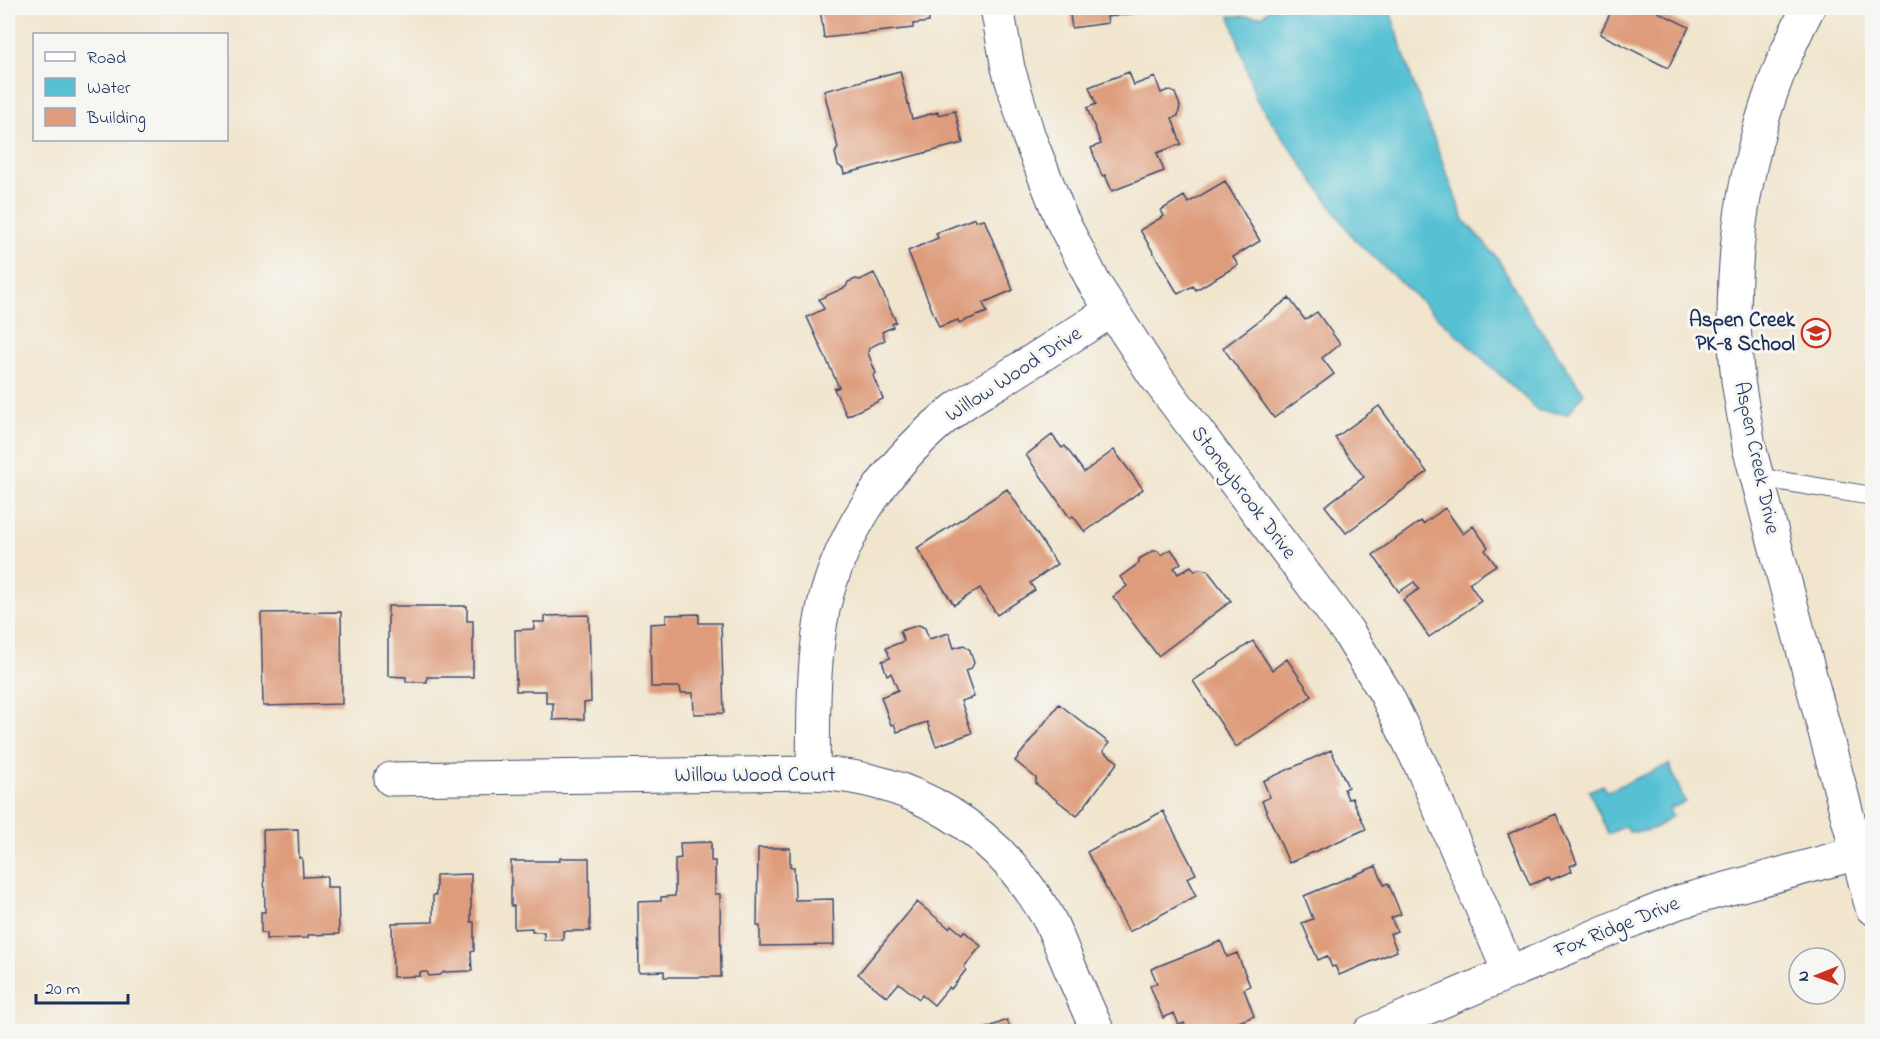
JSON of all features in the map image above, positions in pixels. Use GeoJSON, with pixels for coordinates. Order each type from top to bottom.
{"type":"FeatureCollection","features":[{"type":"Feature","properties":{"kind":"street","name":"Stoneybrook Drive"},"geometry":{"type":"LineString","coordinates":[[997,8],[1008,68],[1029,137],[1060,218],[1094,283],[1153,373],[1348,632],[1386,694],[1424,772],[1509,972]]}},
{"type":"Feature","properties":{"kind":"street","name":"Aspen Creek Drive"},"geometry":{"type":"LineString","coordinates":[[1808,8],[1770,96],[1751,162],[1739,230],[1734,310],[1738,379],[1749,447],[1757,477],[1865,851],[1872,908]]}},
{"type":"Feature","properties":{"kind":"street","name":"Willow Wood Drive"},"geometry":{"type":"LineString","coordinates":[[813,773],[816,652],[825,604],[842,553],[861,515],[888,475],[916,443],[957,408],[1111,311]]}},
{"type":"Feature","properties":{"kind":"street","name":"Willow Wood Court"},"geometry":{"type":"LineString","coordinates":[[391,778],[813,773],[875,781],[919,796],[956,816],[993,845],[1022,877],[1047,916],[1098,1032]]}},
{"type":"Feature","properties":{"kind":"street","name":"Fox Ridge Drive"},"geometry":{"type":"LineString","coordinates":[[1370,1032],[1678,903],[1865,851]]}},
{"type":"Feature","properties":{"kind":"lane"},"geometry":{"type":"LineString","coordinates":[[1757,477],[1872,496]]}},
{"type":"Feature","properties":{"kind":"water"},"geometry":{"type":"Polygon","coordinates":[[[1270,8],[1389,8],[1412,79],[1464,220],[1498,259],[1527,310],[1584,393],[1568,414],[1539,411],[1354,239],[1256,99],[1230,16],[1263,16],[1270,8]]]}},
{"type":"Feature","properties":{"kind":"water"},"geometry":{"type":"Polygon","coordinates":[[[1669,764],[1685,802],[1669,809],[1672,816],[1652,829],[1629,832],[1626,826],[1608,834],[1589,791],[1603,785],[1606,792],[1669,764]]]}},
{"type":"Feature","properties":{"kind":"building"},"geometry":{"type":"Polygon","coordinates":[[[820,8],[928,8],[929,22],[913,24],[913,28],[824,38],[820,8]]]}},
{"type":"Feature","properties":{"kind":"building"},"geometry":{"type":"Polygon","coordinates":[[[1069,8],[1143,8],[1144,12],[1107,17],[1108,23],[1072,28],[1069,8]]]}},
{"type":"Feature","properties":{"kind":"building"},"geometry":{"type":"Polygon","coordinates":[[[1613,8],[1661,8],[1658,12],[1689,27],[1668,68],[1600,34],[1613,8]]]}},
{"type":"Feature","properties":{"kind":"building"},"geometry":{"type":"Polygon","coordinates":[[[900,71],[912,119],[938,112],[938,115],[955,111],[963,143],[844,174],[843,169],[838,165],[835,153],[838,148],[824,91],[900,71]]]}},
{"type":"Feature","properties":{"kind":"building"},"geometry":{"type":"Polygon","coordinates":[[[1129,72],[1134,85],[1155,77],[1161,93],[1168,90],[1175,93],[1180,106],[1178,116],[1172,118],[1181,144],[1157,153],[1164,171],[1112,191],[1105,175],[1102,176],[1091,148],[1101,144],[1087,108],[1096,104],[1089,87],[1129,72]]]}},
{"type":"Feature","properties":{"kind":"building"},"geometry":{"type":"Polygon","coordinates":[[[1225,181],[1260,241],[1233,257],[1238,265],[1196,290],[1193,286],[1178,294],[1140,230],[1164,216],[1161,210],[1184,196],[1188,203],[1225,181]]]}},
{"type":"Feature","properties":{"kind":"building"},"geometry":{"type":"Polygon","coordinates":[[[975,218],[976,221],[984,219],[1013,290],[983,303],[987,312],[959,323],[958,320],[939,327],[908,251],[938,238],[936,233],[975,218]]]}},
{"type":"Feature","properties":{"kind":"building"},"geometry":{"type":"Polygon","coordinates":[[[874,273],[896,322],[892,324],[893,327],[882,332],[885,340],[869,348],[868,353],[876,373],[873,376],[883,399],[847,416],[834,389],[839,387],[807,317],[824,309],[819,299],[846,287],[848,282],[860,280],[874,273]]]}},
{"type":"Feature","properties":{"kind":"building"},"geometry":{"type":"Polygon","coordinates":[[[1289,298],[1305,320],[1317,312],[1340,344],[1322,358],[1334,374],[1274,418],[1223,348],[1289,298]]]}},
{"type":"Feature","properties":{"kind":"building"},"geometry":{"type":"Polygon","coordinates":[[[1379,406],[1427,472],[1346,533],[1325,506],[1364,477],[1335,438],[1379,406]]]}},
{"type":"Feature","properties":{"kind":"building"},"geometry":{"type":"Polygon","coordinates":[[[1052,435],[1062,448],[1065,446],[1084,472],[1114,450],[1143,489],[1085,532],[1073,516],[1070,518],[1026,455],[1052,435]]]}},
{"type":"Feature","properties":{"kind":"building"},"geometry":{"type":"Polygon","coordinates":[[[1007,489],[1057,564],[1030,583],[1035,590],[997,615],[980,588],[954,605],[917,548],[1007,489]]]}},
{"type":"Feature","properties":{"kind":"building"},"geometry":{"type":"Polygon","coordinates":[[[1445,508],[1463,534],[1473,526],[1488,547],[1485,550],[1496,565],[1469,583],[1481,601],[1429,637],[1403,600],[1419,589],[1414,582],[1399,592],[1373,555],[1421,521],[1423,524],[1445,508]]]}},
{"type":"Feature","properties":{"kind":"building"},"geometry":{"type":"Polygon","coordinates":[[[1171,549],[1181,563],[1174,568],[1178,574],[1191,566],[1195,571],[1207,570],[1231,601],[1158,656],[1113,597],[1127,586],[1120,577],[1139,563],[1139,559],[1153,551],[1158,551],[1161,555],[1171,549]]]}},
{"type":"Feature","properties":{"kind":"building"},"geometry":{"type":"Polygon","coordinates":[[[388,606],[467,606],[467,621],[473,621],[473,677],[427,677],[427,682],[406,682],[406,677],[388,676],[388,606]]]}},
{"type":"Feature","properties":{"kind":"building"},"geometry":{"type":"Polygon","coordinates":[[[341,612],[342,704],[263,706],[261,613],[341,612]]]}},
{"type":"Feature","properties":{"kind":"building"},"geometry":{"type":"Polygon","coordinates":[[[699,614],[699,623],[721,623],[724,713],[694,714],[693,693],[681,693],[680,687],[651,687],[650,624],[666,623],[666,615],[699,614]]]}},
{"type":"Feature","properties":{"kind":"building"},"geometry":{"type":"Polygon","coordinates":[[[589,615],[591,702],[584,703],[584,719],[553,720],[553,703],[546,703],[546,691],[516,691],[515,630],[534,629],[534,622],[545,622],[545,616],[589,615]]]}},
{"type":"Feature","properties":{"kind":"building"},"geometry":{"type":"Polygon","coordinates":[[[919,625],[925,628],[929,639],[949,633],[954,648],[964,645],[970,650],[974,663],[971,669],[965,671],[974,697],[961,701],[972,733],[936,746],[927,722],[897,732],[894,724],[891,725],[881,697],[898,690],[891,673],[887,675],[882,661],[890,658],[886,648],[904,641],[900,631],[919,625]]]}},
{"type":"Feature","properties":{"kind":"building"},"geometry":{"type":"Polygon","coordinates":[[[1253,641],[1272,670],[1287,659],[1312,696],[1236,747],[1193,681],[1253,641]]]}},
{"type":"Feature","properties":{"kind":"building"},"geometry":{"type":"Polygon","coordinates":[[[1059,704],[1109,743],[1103,751],[1118,762],[1077,816],[1036,784],[1036,778],[1015,761],[1059,704]]]}},
{"type":"Feature","properties":{"kind":"building"},"geometry":{"type":"Polygon","coordinates":[[[1331,750],[1348,787],[1344,789],[1348,799],[1352,798],[1366,829],[1289,863],[1262,801],[1270,797],[1263,781],[1331,750]]]}},
{"type":"Feature","properties":{"kind":"building"},"geometry":{"type":"Polygon","coordinates":[[[1163,811],[1196,874],[1187,878],[1196,896],[1129,932],[1087,852],[1163,811]]]}},
{"type":"Feature","properties":{"kind":"building"},"geometry":{"type":"Polygon","coordinates":[[[1556,814],[1577,863],[1570,866],[1572,871],[1551,880],[1549,877],[1530,885],[1508,834],[1556,814]]]}},
{"type":"Feature","properties":{"kind":"building"},"geometry":{"type":"Polygon","coordinates":[[[298,829],[299,858],[302,858],[303,877],[327,876],[327,887],[338,887],[339,934],[308,935],[308,938],[266,939],[266,933],[261,933],[261,912],[265,912],[263,830],[298,829]]]}},
{"type":"Feature","properties":{"kind":"building"},"geometry":{"type":"Polygon","coordinates":[[[711,842],[711,861],[715,861],[715,894],[720,894],[721,977],[664,977],[664,971],[639,972],[638,902],[661,901],[661,897],[675,896],[675,859],[681,858],[680,843],[711,842]]]}},
{"type":"Feature","properties":{"kind":"building"},"geometry":{"type":"Polygon","coordinates":[[[758,848],[790,848],[790,867],[794,867],[795,900],[833,899],[834,945],[760,946],[760,926],[757,926],[758,848]]]}},
{"type":"Feature","properties":{"kind":"building"},"geometry":{"type":"Polygon","coordinates":[[[560,858],[589,858],[590,931],[563,931],[563,940],[544,940],[544,932],[532,932],[532,928],[514,929],[514,906],[511,906],[511,861],[560,861],[560,858]]]}},
{"type":"Feature","properties":{"kind":"building"},"geometry":{"type":"Polygon","coordinates":[[[1376,866],[1384,885],[1388,883],[1401,914],[1391,918],[1397,931],[1390,934],[1397,951],[1339,975],[1327,956],[1318,960],[1302,923],[1313,919],[1304,896],[1376,866]]]}},
{"type":"Feature","properties":{"kind":"building"},"geometry":{"type":"Polygon","coordinates":[[[471,874],[471,922],[474,922],[472,971],[444,972],[440,975],[429,976],[427,972],[420,972],[420,976],[393,977],[392,923],[433,922],[436,875],[471,874]]]}},
{"type":"Feature","properties":{"kind":"building"},"geometry":{"type":"Polygon","coordinates":[[[917,902],[949,928],[951,925],[962,934],[964,931],[981,946],[964,967],[966,970],[951,989],[949,987],[934,1005],[922,995],[919,999],[899,983],[887,997],[858,974],[917,902]]]}},
{"type":"Feature","properties":{"kind":"building"},"geometry":{"type":"Polygon","coordinates":[[[1221,941],[1227,957],[1237,953],[1250,986],[1244,989],[1254,1016],[1214,1032],[1188,1032],[1184,1023],[1179,1025],[1174,1013],[1163,1018],[1150,986],[1157,983],[1151,969],[1221,941]]]}},
{"type":"Feature","properties":{"kind":"building"},"geometry":{"type":"Polygon","coordinates":[[[1007,1020],[1012,1032],[979,1032],[979,1031],[1007,1020]]]}},
{"type":"Feature","properties":{"kind":"place","name":"Aspen Creek PK-8 School"},"geometry":{"type":"Point","coordinates":[1816,333]}}]}
